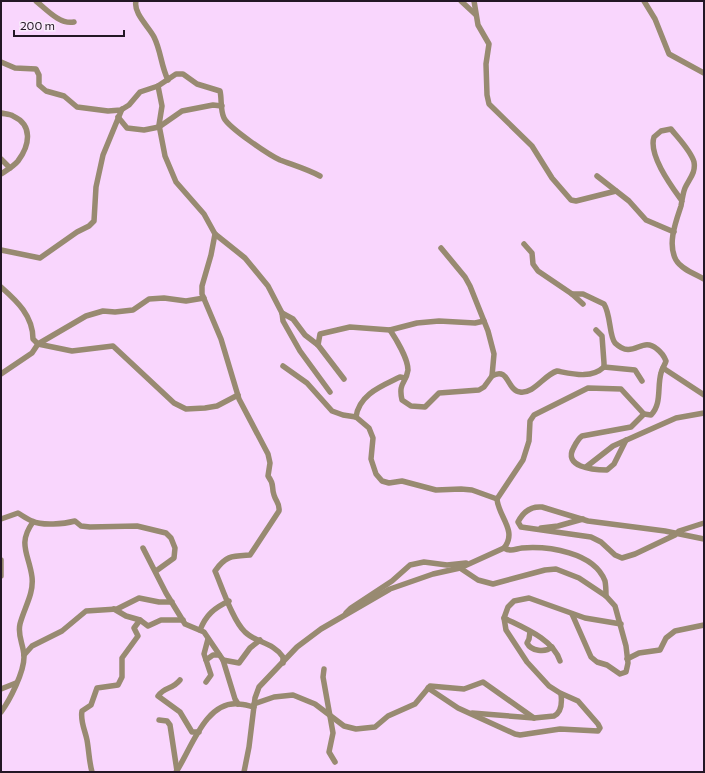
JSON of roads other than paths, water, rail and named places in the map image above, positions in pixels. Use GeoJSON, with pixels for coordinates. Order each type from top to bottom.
{"type":"FeatureCollection","features":[{"type":"Feature","properties":{"kind":"street"},"geometry":{"type":"LineString","coordinates":[[36,1],[61,20],[70,23],[74,22]]}},
{"type":"Feature","properties":{"kind":"street"},"geometry":{"type":"LineString","coordinates":[[136,1],[138,12],[154,38],[163,70],[168,80]]}},
{"type":"Feature","properties":{"kind":"street"},"geometry":{"type":"LineString","coordinates":[[461,1],[476,15]]}},
{"type":"Feature","properties":{"kind":"street"},"geometry":{"type":"LineString","coordinates":[[474,1],[478,25],[490,44],[486,64],[487,95],[489,104],[532,146],[552,178],[571,200],[576,201],[616,191]]}},
{"type":"Feature","properties":{"kind":"street"},"geometry":{"type":"LineString","coordinates":[[644,1],[655,19],[669,54],[704,73]]}},
{"type":"Feature","properties":{"kind":"street"},"geometry":{"type":"LineString","coordinates":[[1,62],[14,68],[36,69],[39,75],[39,85],[46,91],[64,96],[77,107],[108,111],[122,109],[129,105],[140,92],[146,88],[158,86],[176,74],[183,74],[197,84],[220,91],[223,116],[229,125],[240,134],[280,160],[320,176]]}},
{"type":"Feature","properties":{"kind":"street"},"geometry":{"type":"LineString","coordinates":[[158,86],[162,106],[159,128],[165,156],[176,182],[204,214],[215,234],[245,258],[268,286],[282,313],[283,321],[300,351],[330,392]]}},
{"type":"Feature","properties":{"kind":"street"},"geometry":{"type":"LineString","coordinates":[[118,117],[127,128],[130,129],[159,128],[182,111],[213,105],[222,106]]}},
{"type":"Feature","properties":{"kind":"street"},"geometry":{"type":"LineString","coordinates":[[1,250],[40,258],[88,226],[94,220],[96,187],[103,155],[122,109]]}},
{"type":"Feature","properties":{"kind":"street"},"geometry":{"type":"LineString","coordinates":[[1,113],[13,116],[26,126],[28,133],[28,137],[18,161],[1,174]]}},
{"type":"Feature","properties":{"kind":"street"},"geometry":{"type":"LineString","coordinates":[[682,201],[666,176],[653,151],[654,138],[665,129],[671,129],[694,162],[693,172],[684,189],[682,201],[674,232],[673,248],[676,259],[686,269],[704,278]]}},
{"type":"Feature","properties":{"kind":"street"},"geometry":{"type":"LineString","coordinates":[[1,159],[10,168]]}},
{"type":"Feature","properties":{"kind":"street"},"geometry":{"type":"LineString","coordinates":[[597,176],[629,201],[646,220],[674,232]]}},
{"type":"Feature","properties":{"kind":"street"},"geometry":{"type":"LineString","coordinates":[[215,234],[211,255],[202,286],[204,298],[221,339],[238,395],[268,454],[270,463],[268,476],[273,483],[274,495],[280,504],[279,511],[250,555],[230,557],[222,562],[215,571],[237,621],[244,631],[251,637],[260,640],[280,652],[283,657],[283,662]]}},
{"type":"Feature","properties":{"kind":"street"},"geometry":{"type":"LineString","coordinates":[[524,244],[532,253],[533,264],[538,272],[572,294],[583,304]]}},
{"type":"Feature","properties":{"kind":"street"},"geometry":{"type":"LineString","coordinates":[[390,330],[399,345],[407,367],[405,378],[400,388],[402,400],[411,406],[416,408],[425,407],[439,393],[479,390],[484,387],[492,376],[494,354],[484,321],[464,277],[441,248]]}},
{"type":"Feature","properties":{"kind":"street"},"geometry":{"type":"LineString","coordinates":[[1,287],[17,300],[22,307],[31,325],[33,339],[38,344],[72,351],[113,346],[174,403],[186,409],[217,406],[238,395]]}},
{"type":"Feature","properties":{"kind":"street"},"geometry":{"type":"LineString","coordinates":[[497,499],[523,460],[530,441],[530,421],[534,415],[547,407],[588,388],[602,390],[617,389],[625,392],[629,399],[644,414],[651,415],[658,403],[659,381],[666,361],[665,358],[652,344],[645,344],[629,351],[623,349],[614,341],[609,315],[604,304],[583,294],[572,294]]}},
{"type":"Feature","properties":{"kind":"street"},"geometry":{"type":"LineString","coordinates":[[1,374],[32,352],[38,344],[75,321],[95,313],[133,310],[145,302],[153,299],[164,298],[186,301],[204,298]]}},
{"type":"Feature","properties":{"kind":"street"},"geometry":{"type":"LineString","coordinates":[[282,313],[293,319],[305,335],[318,344],[344,379]]}},
{"type":"Feature","properties":{"kind":"street"},"geometry":{"type":"LineString","coordinates":[[318,344],[318,338],[322,332],[343,327],[390,330],[417,323],[439,321],[475,323],[484,321]]}},
{"type":"Feature","properties":{"kind":"street"},"geometry":{"type":"LineString","coordinates":[[596,330],[602,336],[604,367]]}},
{"type":"Feature","properties":{"kind":"street"},"geometry":{"type":"LineString","coordinates":[[283,366],[307,383],[332,411],[343,415],[356,417],[371,431],[373,438],[371,459],[376,474],[382,481],[389,483],[402,481],[436,490],[472,490],[497,499]]}},
{"type":"Feature","properties":{"kind":"street"},"geometry":{"type":"LineString","coordinates":[[492,376],[500,373],[503,374],[515,391],[520,393],[527,392],[554,372],[583,375],[596,372],[604,367],[635,370],[642,381]]}},
{"type":"Feature","properties":{"kind":"street"},"geometry":{"type":"LineString","coordinates":[[663,368],[704,395]]}},
{"type":"Feature","properties":{"kind":"street"},"geometry":{"type":"LineString","coordinates":[[356,417],[359,405],[364,397],[400,377],[405,378]]}},
{"type":"Feature","properties":{"kind":"street"},"geometry":{"type":"LineString","coordinates":[[586,467],[604,452],[626,440],[676,418],[704,413]]}},
{"type":"Feature","properties":{"kind":"street"},"geometry":{"type":"LineString","coordinates":[[626,440],[610,468],[604,470],[586,467],[573,463],[571,460],[571,452],[579,439],[586,435],[631,427],[644,414]]}},
{"type":"Feature","properties":{"kind":"street"},"geometry":{"type":"LineString","coordinates":[[244,772],[254,706],[259,687],[314,633],[390,589],[433,574],[460,568],[504,548],[508,544],[509,534],[497,499]]}},
{"type":"Feature","properties":{"kind":"street"},"geometry":{"type":"LineString","coordinates":[[704,522],[677,533],[635,554],[622,558],[615,555],[601,542],[591,537],[521,527],[518,522],[525,512],[537,507],[548,508],[584,519],[677,533],[704,539]]}},
{"type":"Feature","properties":{"kind":"street"},"geometry":{"type":"LineString","coordinates":[[2,520],[18,513],[33,522],[62,524],[75,521],[81,526],[90,527],[137,526],[166,533],[171,538],[175,548],[174,558],[156,571]]}},
{"type":"Feature","properties":{"kind":"street"},"geometry":{"type":"LineString","coordinates":[[532,529],[558,526],[584,519]]}},
{"type":"Feature","properties":{"kind":"street"},"geometry":{"type":"LineString","coordinates":[[1,712],[23,665],[24,655],[19,630],[31,594],[32,577],[26,557],[25,539],[33,522]]}},
{"type":"Feature","properties":{"kind":"street"},"geometry":{"type":"LineString","coordinates":[[143,548],[185,624],[206,634],[208,640],[221,658],[238,704]]}},
{"type":"Feature","properties":{"kind":"street"},"geometry":{"type":"LineString","coordinates":[[504,548],[511,551],[522,548],[556,549],[576,555],[600,572],[605,582],[606,596]]}},
{"type":"Feature","properties":{"kind":"street"},"geometry":{"type":"LineString","coordinates":[[1,560],[1,576]]}},
{"type":"Feature","properties":{"kind":"street"},"geometry":{"type":"LineString","coordinates":[[342,617],[351,608],[392,581],[410,565],[424,562],[452,565],[472,562]]}},
{"type":"Feature","properties":{"kind":"street"},"geometry":{"type":"LineString","coordinates":[[460,568],[478,580],[493,584],[545,570],[556,569],[579,578],[606,596],[615,606],[621,624],[627,659],[627,670],[620,674],[608,665],[594,660],[588,652],[577,622],[572,614]]}},
{"type":"Feature","properties":{"kind":"street"},"geometry":{"type":"LineString","coordinates":[[24,655],[32,646],[62,631],[86,611],[114,609],[139,598],[159,602],[172,602]]}},
{"type":"Feature","properties":{"kind":"street"},"geometry":{"type":"LineString","coordinates":[[428,688],[467,713],[520,735],[560,729],[600,730],[598,724],[578,701],[560,694],[550,686],[527,662],[506,630],[504,618],[508,607],[514,601],[529,598],[572,614],[595,620],[621,624]]}},
{"type":"Feature","properties":{"kind":"street"},"geometry":{"type":"LineString","coordinates":[[200,630],[214,608],[229,601]]}},
{"type":"Feature","properties":{"kind":"street"},"geometry":{"type":"LineString","coordinates":[[114,609],[126,616],[140,620],[148,626],[161,620],[183,620]]}},
{"type":"Feature","properties":{"kind":"street"},"geometry":{"type":"LineString","coordinates":[[504,618],[543,638],[558,654],[560,662]]}},
{"type":"Feature","properties":{"kind":"street"},"geometry":{"type":"LineString","coordinates":[[92,772],[88,762],[87,739],[81,717],[82,711],[91,705],[97,688],[118,685],[122,677],[121,662],[138,636],[134,628],[140,620]]}},
{"type":"Feature","properties":{"kind":"street"},"geometry":{"type":"LineString","coordinates":[[627,659],[639,653],[660,650],[666,638],[675,631],[704,625]]}},
{"type":"Feature","properties":{"kind":"street"},"geometry":{"type":"LineString","coordinates":[[530,632],[530,639],[527,643],[531,648],[543,651],[552,647]]}},
{"type":"Feature","properties":{"kind":"street"},"geometry":{"type":"LineString","coordinates":[[206,682],[211,675],[204,654],[208,640]]}},
{"type":"Feature","properties":{"kind":"street"},"geometry":{"type":"LineString","coordinates":[[206,660],[213,655],[239,663],[250,648],[260,640]]}},
{"type":"Feature","properties":{"kind":"street"},"geometry":{"type":"LineString","coordinates":[[324,669],[323,677],[326,686],[328,713],[333,733],[329,752],[335,762]]}},
{"type":"Feature","properties":{"kind":"street"},"geometry":{"type":"LineString","coordinates":[[180,680],[176,686],[162,690],[158,696],[180,712],[192,732],[199,732]]}},
{"type":"Feature","properties":{"kind":"street"},"geometry":{"type":"LineString","coordinates":[[1,689],[16,682]]}},
{"type":"Feature","properties":{"kind":"street"},"geometry":{"type":"LineString","coordinates":[[177,771],[199,732],[216,710],[228,705],[238,704],[254,706],[274,697],[293,695],[315,704],[349,728],[375,728],[388,716],[415,704],[428,688],[439,686],[464,689],[483,682],[534,718]]}},
{"type":"Feature","properties":{"kind":"street"},"geometry":{"type":"LineString","coordinates":[[467,713],[534,718],[557,715],[561,707],[560,694]]}},
{"type":"Feature","properties":{"kind":"street"},"geometry":{"type":"LineString","coordinates":[[159,720],[169,722],[177,771]]}}]}
